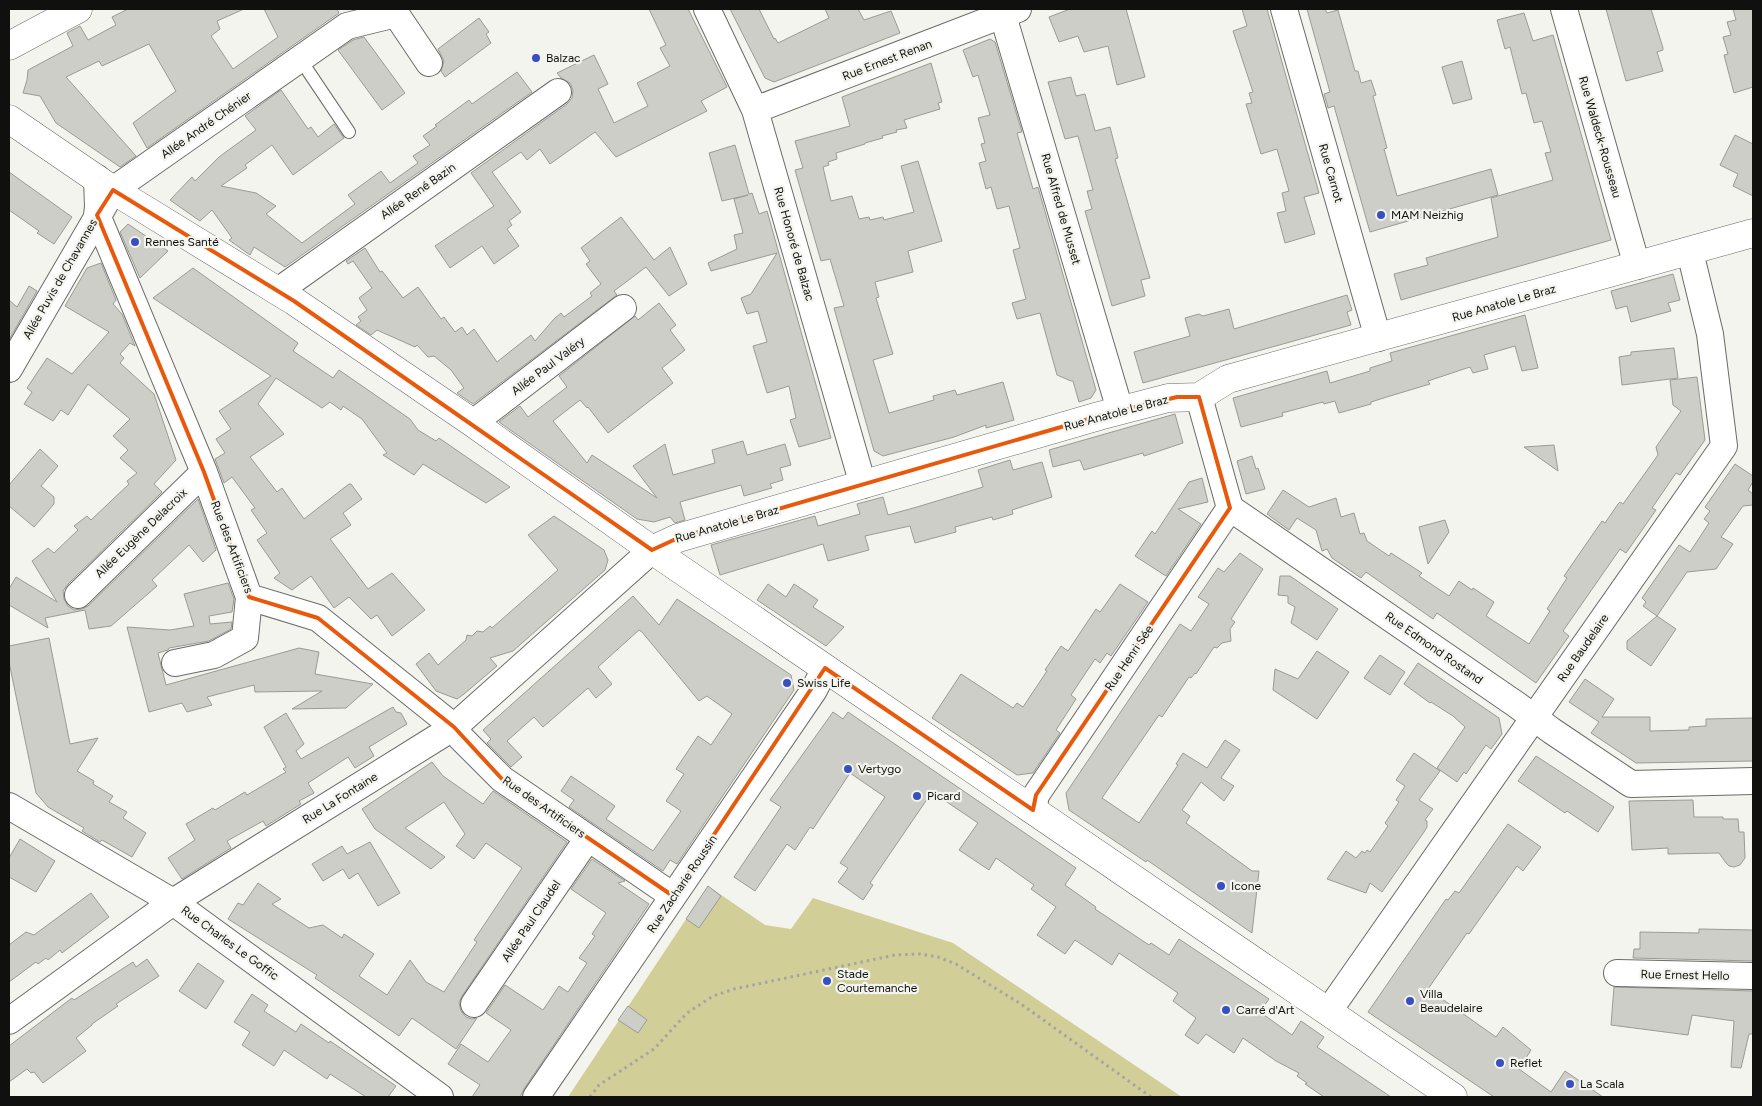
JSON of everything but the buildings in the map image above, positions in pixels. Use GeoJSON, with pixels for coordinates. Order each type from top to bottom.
{"type":"FeatureCollection","features":[{"type":"Feature","properties":{"kind":"main road"},"geometry":{"type":"LineString","coordinates":[[9,46],[78,9]]}},
{"type":"Feature","properties":{"kind":"main road"},"geometry":{"type":"LineString","coordinates":[[9,118],[105,184],[278,291],[473,423],[652,550],[1453,1097]]}},
{"type":"Feature","properties":{"kind":"main road","name":"Rue Anatole Le Braz"},"geometry":{"type":"LineString","coordinates":[[652,550],[678,538],[1120,410],[1168,398],[1199,397],[1228,379],[1753,233]]}},
{"type":"Feature","properties":{"kind":"street","name":"Rue Honoré de Balzac"},"geometry":{"type":"LineString","coordinates":[[707,9],[755,110],[863,485]]}},
{"type":"Feature","properties":{"kind":"street","name":"Rue Carnot"},"geometry":{"type":"LineString","coordinates":[[1284,9],[1378,338]]}},
{"type":"Feature","properties":{"kind":"street","name":"Rue Waldeck-Rousseau"},"geometry":{"type":"LineString","coordinates":[[1564,9],[1637,266]]}},
{"type":"Feature","properties":{"kind":"street","name":"Rue Ernest Renan"},"geometry":{"type":"LineString","coordinates":[[755,110],[1008,11]]}},
{"type":"Feature","properties":{"kind":"street","name":"Rue Alfred de Musset"},"geometry":{"type":"LineString","coordinates":[[1008,11],[1120,410]]}},
{"type":"Feature","properties":{"kind":"street","name":"Allée André Chénier"},"geometry":{"type":"LineString","coordinates":[[105,184],[300,59],[347,26],[396,14],[429,63]]}},
{"type":"Feature","properties":{"kind":"street","name":"Allée René Bazin"},"geometry":{"type":"LineString","coordinates":[[278,291],[558,92]]}},
{"type":"Feature","properties":{"kind":"street","name":"Allée Puvis de Chavannes"},"geometry":{"type":"LineString","coordinates":[[9,369],[97,215],[102,210],[105,184]]}},
{"type":"Feature","properties":{"kind":"street","name":"Rue des Artificiers"},"geometry":{"type":"LineString","coordinates":[[97,215],[204,472],[249,597],[318,618],[454,727],[461,738],[502,778],[673,896]]}},
{"type":"Feature","properties":{"kind":"street","name":"Rue Baudelaire"},"geometry":{"type":"LineString","coordinates":[[1328,1012],[1724,446],[1710,334],[1690,252]]}},
{"type":"Feature","properties":{"kind":"street","name":"Allée Paul Valéry"},"geometry":{"type":"LineString","coordinates":[[473,423],[623,308]]}},
{"type":"Feature","properties":{"kind":"street"},"geometry":{"type":"LineString","coordinates":[[1199,397],[1230,508]]}},
{"type":"Feature","properties":{"kind":"street","name":"Allée Eugène Delacroix"},"geometry":{"type":"LineString","coordinates":[[78,594],[204,472]]}},
{"type":"Feature","properties":{"kind":"street","name":"Rue Edmond Rostand"},"geometry":{"type":"LineString","coordinates":[[1230,508],[1631,784],[1753,781]]}},
{"type":"Feature","properties":{"kind":"street","name":"Rue Henri Sée"},"geometry":{"type":"LineString","coordinates":[[1033,810],[1036,795],[1230,508]]}},
{"type":"Feature","properties":{"kind":"street","name":"Rue La Fontaine"},"geometry":{"type":"LineString","coordinates":[[9,1021],[173,902],[454,727],[652,550]]}},
{"type":"Feature","properties":{"kind":"street"},"geometry":{"type":"LineString","coordinates":[[175,663],[214,655],[245,638],[249,597]]}},
{"type":"Feature","properties":{"kind":"street","name":"Rue Zacharie Roussin"},"geometry":{"type":"LineString","coordinates":[[536,1097],[814,690],[825,668]]}},
{"type":"Feature","properties":{"kind":"street","name":"Rue Charles Le Goffic"},"geometry":{"type":"LineString","coordinates":[[9,806],[173,902],[440,1097]]}},
{"type":"Feature","properties":{"kind":"street","name":"Allée Paul Claudel"},"geometry":{"type":"LineString","coordinates":[[474,1004],[588,838]]}},
{"type":"Feature","properties":{"kind":"street","name":"Rue Ernest Hello"},"geometry":{"type":"LineString","coordinates":[[1617,973],[1753,976]]}},
{"type":"Feature","properties":{"kind":"lane"},"geometry":{"type":"LineString","coordinates":[[300,59],[349,132]]}},
{"type":"Feature","properties":{"kind":"path"},"geometry":{"type":"LineString","coordinates":[[590,1097],[599,1085],[654,1049],[687,1013],[713,996],[895,955],[920,954],[938,957],[956,964],[1021,1004],[1151,1097]]}},
{"type":"Feature","properties":{"kind":"highlighted area"},"geometry":{"type":"Polygon","coordinates":[[[113,190],[294,301],[652,550],[678,538],[1099,416],[1177,397],[1199,397],[1230,508],[1036,795],[1033,810],[825,668],[673,896],[502,779],[454,727],[318,618],[249,597],[204,472],[97,215],[113,190]]]}},
{"type":"Feature","properties":{"kind":"shaded area","name":"Stade Courtemanche"},"geometry":{"type":"Polygon","coordinates":[[[708,886],[765,925],[791,929],[813,898],[953,943],[1182,1097],[568,1097],[708,886]]]}},
{"type":"Feature","properties":{"kind":"place","name":"Balzac"},"geometry":{"type":"Point","coordinates":[536,58]}},
{"type":"Feature","properties":{"kind":"place","name":"MAM Neizhig"},"geometry":{"type":"Point","coordinates":[1381,215]}},
{"type":"Feature","properties":{"kind":"place","name":"Rennes Santé"},"geometry":{"type":"Point","coordinates":[135,242]}},
{"type":"Feature","properties":{"kind":"place","name":"Swiss Life"},"geometry":{"type":"Point","coordinates":[787,683]}},
{"type":"Feature","properties":{"kind":"place","name":"Vertygo"},"geometry":{"type":"Point","coordinates":[848,769]}},
{"type":"Feature","properties":{"kind":"place","name":"Picard"},"geometry":{"type":"Point","coordinates":[917,796]}},
{"type":"Feature","properties":{"kind":"place","name":"Icone"},"geometry":{"type":"Point","coordinates":[1221,886]}},
{"type":"Feature","properties":{"kind":"place","name":"Stade Courtemanche"},"geometry":{"type":"Point","coordinates":[827,981]}},
{"type":"Feature","properties":{"kind":"place","name":"Villa Beaudelaire"},"geometry":{"type":"Point","coordinates":[1410,1001]}},
{"type":"Feature","properties":{"kind":"place","name":"Carré d'Art"},"geometry":{"type":"Point","coordinates":[1226,1010]}},
{"type":"Feature","properties":{"kind":"place","name":"Reflet"},"geometry":{"type":"Point","coordinates":[1500,1063]}},
{"type":"Feature","properties":{"kind":"place","name":"La Scala"},"geometry":{"type":"Point","coordinates":[1570,1084]}}]}
